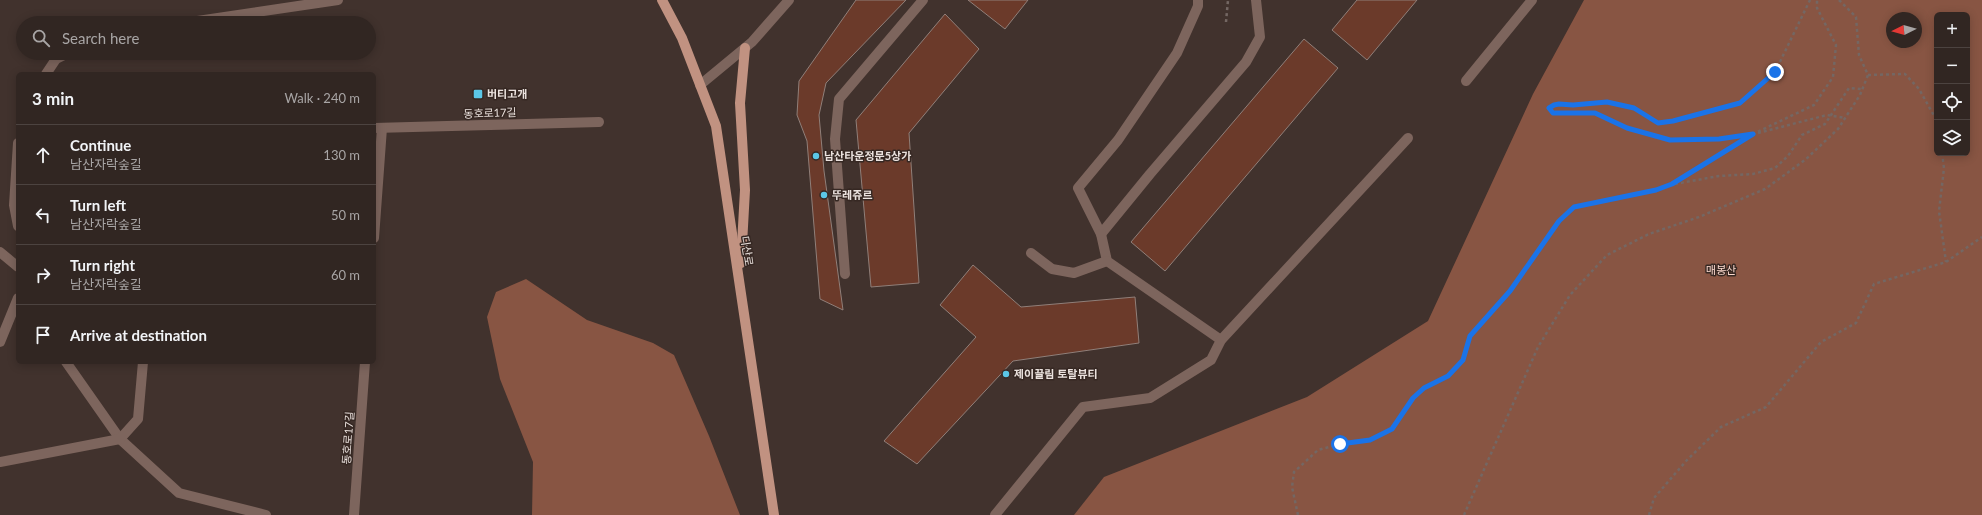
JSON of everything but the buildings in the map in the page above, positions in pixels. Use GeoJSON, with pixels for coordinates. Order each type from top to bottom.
{"type":"FeatureCollection","features":[{"type":"Feature","properties":{"kind":"main road","name":"다산로"},"geometry":{"type":"LineString","coordinates":[[662,0],[682,38],[716,126],[774,515]]}},
{"type":"Feature","properties":{"kind":"main road"},"geometry":{"type":"LineString","coordinates":[[740,285],[745,190],[740,103],[745,48]]}},
{"type":"Feature","properties":{"kind":"street"},"geometry":{"type":"LineString","coordinates":[[231,16],[338,0]]}},
{"type":"Feature","properties":{"kind":"street"},"geometry":{"type":"LineString","coordinates":[[700,85],[745,48],[789,0]]}},
{"type":"Feature","properties":{"kind":"street"},"geometry":{"type":"LineString","coordinates":[[845,274],[835,140],[840,99],[923,0]]}},
{"type":"Feature","properties":{"kind":"street"},"geometry":{"type":"LineString","coordinates":[[1198,0],[1198,6],[1177,53],[1118,140],[1078,188],[1101,234],[1107,261],[1221,340]]}},
{"type":"Feature","properties":{"kind":"street"},"geometry":{"type":"LineString","coordinates":[[1101,234],[1150,174],[1246,62],[1260,37],[1256,0]]}},
{"type":"Feature","properties":{"kind":"street"},"geometry":{"type":"LineString","coordinates":[[1466,81],[1532,0]]}},
{"type":"Feature","properties":{"kind":"street"},"geometry":{"type":"LineString","coordinates":[[47,72],[55,60]]}},
{"type":"Feature","properties":{"kind":"street","name":"동호로17길"},"geometry":{"type":"LineString","coordinates":[[376,183],[378,128],[599,122]]}},
{"type":"Feature","properties":{"kind":"street"},"geometry":{"type":"LineString","coordinates":[[995,515],[1083,407],[1150,398],[1211,360],[1221,340],[1408,138]]}},
{"type":"Feature","properties":{"kind":"street"},"geometry":{"type":"LineString","coordinates":[[16,174],[14,205],[16,216]]}},
{"type":"Feature","properties":{"kind":"street"},"geometry":{"type":"LineString","coordinates":[[0,252],[16,266]]}},
{"type":"Feature","properties":{"kind":"street"},"geometry":{"type":"LineString","coordinates":[[1031,253],[1052,269],[1074,273],[1107,261]]}},
{"type":"Feature","properties":{"kind":"street"},"geometry":{"type":"LineString","coordinates":[[0,342],[16,303]]}},
{"type":"Feature","properties":{"kind":"street"},"geometry":{"type":"LineString","coordinates":[[67,364],[120,439],[179,493],[249,513],[266,515]]}},
{"type":"Feature","properties":{"kind":"street"},"geometry":{"type":"LineString","coordinates":[[0,462],[120,439],[138,419],[143,364]]}},
{"type":"Feature","properties":{"kind":"street","name":"동호로17길"},"geometry":{"type":"LineString","coordinates":[[354,515],[365,364]]}},
{"type":"Feature","properties":{"kind":"path"},"geometry":{"type":"LineString","coordinates":[[1226,22],[1228,0]]}},
{"type":"Feature","properties":{"kind":"path"},"geometry":{"type":"LineString","coordinates":[[1810,0],[1775,72],[1740,103],[1673,121],[1658,123],[1634,108],[1607,102],[1573,105],[1559,104],[1549,108],[1553,113],[1595,113],[1627,128],[1670,140],[1719,139],[1753,134],[1827,115],[1845,118]]}},
{"type":"Feature","properties":{"kind":"path"},"geometry":{"type":"LineString","coordinates":[[1672,184],[1753,134],[1814,105],[1834,77],[1836,45],[1817,8],[1818,0]]}},
{"type":"Feature","properties":{"kind":"path"},"geometry":{"type":"LineString","coordinates":[[1464,515],[1538,348],[1570,295],[1606,256],[1649,234],[1699,217],[1765,189],[1805,160],[1838,129],[1862,89],[1868,75],[1859,55],[1856,17],[1839,0]]}},
{"type":"Feature","properties":{"kind":"path"},"geometry":{"type":"LineString","coordinates":[[1868,75],[1905,74],[1919,89],[1936,120]]}},
{"type":"Feature","properties":{"kind":"path"},"geometry":{"type":"LineString","coordinates":[[1298,515],[1292,486],[1294,472],[1318,450],[1340,444],[1370,440],[1392,429],[1413,398],[1420,391],[1448,376],[1463,360],[1470,336],[1510,291],[1559,221],[1574,207],[1656,190],[1672,184],[1719,176],[1753,174],[1775,168],[1788,156],[1802,135],[1825,124],[1849,88],[1862,89]]}},
{"type":"Feature","properties":{"kind":"path"},"geometry":{"type":"LineString","coordinates":[[1942,156],[1944,168],[1939,211],[1946,262]]}},
{"type":"Feature","properties":{"kind":"path"},"geometry":{"type":"LineString","coordinates":[[1649,515],[1654,498],[1687,460],[1721,427],[1766,407],[1821,342],[1856,323],[1874,284],[1946,262],[1982,237]]}},
{"type":"Feature","properties":{"kind":"green space","name":"매봉산"},"geometry":{"type":"Polygon","coordinates":[[[1584,0],[1982,0],[1982,515],[1074,515],[1104,477],[1307,397],[1428,321],[1533,94],[1584,0]]]}},
{"type":"Feature","properties":{"kind":"green space"},"geometry":{"type":"Polygon","coordinates":[[[526,279],[587,320],[653,343],[674,355],[709,436],[740,515],[532,515],[533,462],[500,379],[487,317],[496,292],[526,279]]]}},
{"type":"Feature","properties":{"kind":"place","name":"버티고개"},"geometry":{"type":"Point","coordinates":[478,94]}},
{"type":"Feature","properties":{"kind":"place","name":"남산타운정문5상가"},"geometry":{"type":"Point","coordinates":[816,156]}},
{"type":"Feature","properties":{"kind":"place","name":"뚜레쥬르"},"geometry":{"type":"Point","coordinates":[824,195]}},
{"type":"Feature","properties":{"kind":"place","name":"제이끌림 토탈뷰티"},"geometry":{"type":"Point","coordinates":[1006,374]}},
{"type":"Feature","properties":{"kind":"route"},"geometry":{"type":"LineString","coordinates":[[1340,444],[1370,440],[1392,429],[1401,419],[1413,398],[1424,388],[1448,376],[1463,360],[1464,352],[1470,336],[1510,291],[1559,221],[1574,207],[1656,190],[1672,184],[1718,158],[1753,134],[1719,139],[1670,140],[1627,128],[1595,113],[1553,113],[1549,108],[1559,104],[1573,105],[1607,102],[1634,108],[1658,123],[1673,121],[1740,103],[1775,72]]}}]}
